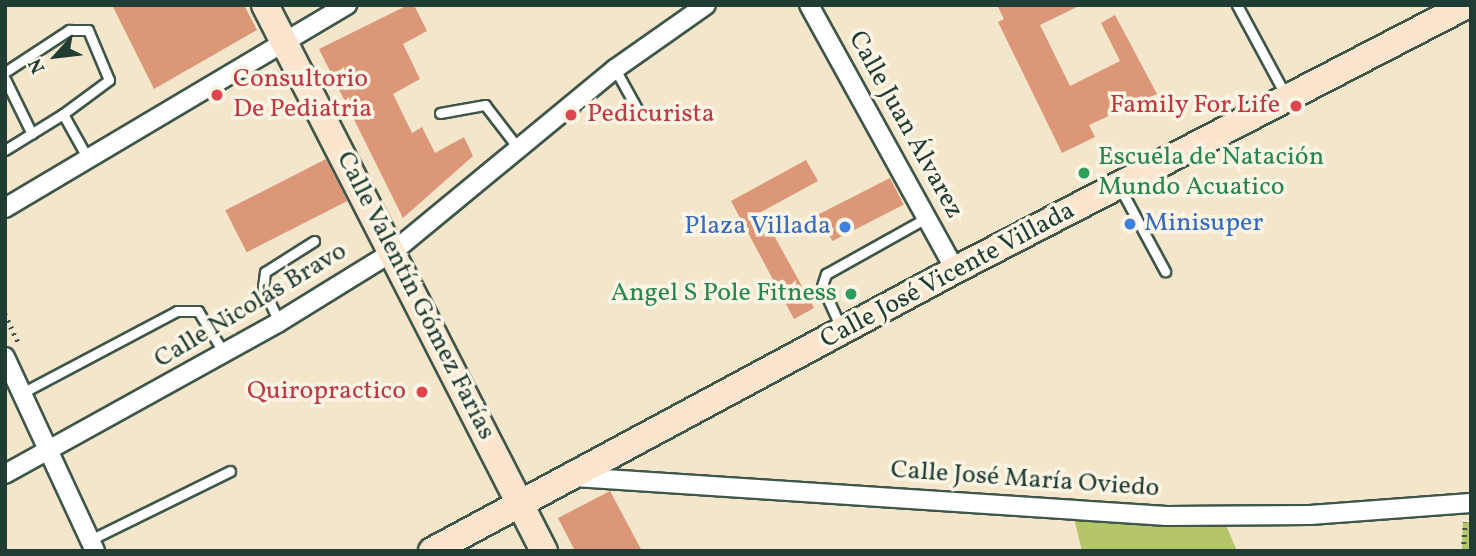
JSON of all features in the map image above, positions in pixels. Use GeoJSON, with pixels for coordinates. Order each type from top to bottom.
{"type":"FeatureCollection","features":[{"type":"Feature","properties":{"kind":"main road","name":"Calle Valentín Gómez Farías"},"geometry":{"type":"LineString","coordinates":[[265,5],[394,251],[544,551]]}},
{"type":"Feature","properties":{"kind":"main road","name":"Calle José Vicente Villada"},"geometry":{"type":"LineString","coordinates":[[432,551],[575,477],[955,270],[1467,5]]}},
{"type":"Feature","properties":{"kind":"street"},"geometry":{"type":"LineString","coordinates":[[5,208],[347,5]]}},
{"type":"Feature","properties":{"kind":"street","name":"Calle Nicolás Bravo"},"geometry":{"type":"LineString","coordinates":[[5,474],[50,452],[279,322],[394,251],[615,69],[706,5]]}},
{"type":"Feature","properties":{"kind":"street","name":"Calle Juan Álvarez"},"geometry":{"type":"LineString","coordinates":[[809,5],[955,270]]}},
{"type":"Feature","properties":{"kind":"street"},"geometry":{"type":"LineString","coordinates":[[5,357],[93,545]]}},
{"type":"Feature","properties":{"kind":"street","name":"Calle José María Oviedo"},"geometry":{"type":"LineString","coordinates":[[575,477],[1167,516],[1310,515],[1468,503]]}},
{"type":"Feature","properties":{"kind":"lane"},"geometry":{"type":"LineString","coordinates":[[1237,5],[1287,98]]}},
{"type":"Feature","properties":{"kind":"lane"},"geometry":{"type":"LineString","coordinates":[[5,72],[69,30],[88,30],[109,80],[63,114],[5,150]]}},
{"type":"Feature","properties":{"kind":"lane"},"geometry":{"type":"LineString","coordinates":[[615,69],[641,116]]}},
{"type":"Feature","properties":{"kind":"lane"},"geometry":{"type":"LineString","coordinates":[[5,79],[32,134]]}},
{"type":"Feature","properties":{"kind":"lane"},"geometry":{"type":"LineString","coordinates":[[440,113],[485,105],[518,148]]}},
{"type":"Feature","properties":{"kind":"lane"},"geometry":{"type":"LineString","coordinates":[[63,114],[88,159]]}},
{"type":"Feature","properties":{"kind":"lane"},"geometry":{"type":"LineString","coordinates":[[1118,186],[1165,271]]}},
{"type":"Feature","properties":{"kind":"lane"},"geometry":{"type":"LineString","coordinates":[[842,331],[822,286],[826,274],[926,218]]}},
{"type":"Feature","properties":{"kind":"lane"},"geometry":{"type":"LineString","coordinates":[[279,322],[263,288],[265,272],[314,241]]}},
{"type":"Feature","properties":{"kind":"lane"},"geometry":{"type":"LineString","coordinates":[[22,393],[177,311],[198,312],[224,353]]}},
{"type":"Feature","properties":{"kind":"lane"},"geometry":{"type":"LineString","coordinates":[[93,545],[230,471]]}},
{"type":"Feature","properties":{"kind":"path"},"geometry":{"type":"LineString","coordinates":[[1463,551],[1468,503]]}},
{"type":"Feature","properties":{"kind":"green space"},"geometry":{"type":"Polygon","coordinates":[[[1073,514],[1225,523],[1237,551],[1082,551],[1073,514]]]}},
{"type":"Feature","properties":{"kind":"green space"},"geometry":{"type":"Polygon","coordinates":[[[1471,522],[1471,551],[1455,551],[1462,549],[1463,523],[1471,522]]]}},
{"type":"Feature","properties":{"kind":"building"},"geometry":{"type":"Polygon","coordinates":[[[112,5],[244,5],[257,30],[154,89],[112,5]]]}},
{"type":"Feature","properties":{"kind":"building"},"geometry":{"type":"Polygon","coordinates":[[[408,5],[414,5],[427,31],[403,44],[420,79],[393,94],[412,133],[422,127],[435,153],[464,137],[473,156],[403,218],[319,49],[408,5]]]}},
{"type":"Feature","properties":{"kind":"building"},"geometry":{"type":"Polygon","coordinates":[[[997,5],[1081,5],[1040,25],[1070,86],[1120,61],[1101,23],[1115,15],[1157,94],[1089,125],[1095,137],[1062,153],[998,22],[1004,19],[997,5]]]}},
{"type":"Feature","properties":{"kind":"building"},"geometry":{"type":"Polygon","coordinates":[[[326,159],[347,201],[247,252],[225,210],[326,159]]]}},
{"type":"Feature","properties":{"kind":"building","name":"Plaza Villada"},"geometry":{"type":"Polygon","coordinates":[[[806,160],[818,181],[761,212],[814,308],[794,319],[731,201],[806,160]]]}},
{"type":"Feature","properties":{"kind":"building"},"geometry":{"type":"Polygon","coordinates":[[[890,178],[904,205],[832,241],[819,214],[890,178]]]}},
{"type":"Feature","properties":{"kind":"building"},"geometry":{"type":"Polygon","coordinates":[[[610,491],[642,551],[575,551],[558,518],[610,491]]]}},
{"type":"Feature","properties":{"kind":"place","name":"Consultorio De Pediatria"},"geometry":{"type":"Point","coordinates":[217,95]}},
{"type":"Feature","properties":{"kind":"place","name":"Family For Life"},"geometry":{"type":"Point","coordinates":[1296,106]}},
{"type":"Feature","properties":{"kind":"place","name":"Pedicurista"},"geometry":{"type":"Point","coordinates":[571,115]}},
{"type":"Feature","properties":{"kind":"place","name":"Escuela de Natación Mundo Acuatico"},"geometry":{"type":"Point","coordinates":[1084,173]}},
{"type":"Feature","properties":{"kind":"place","name":"Minisuper"},"geometry":{"type":"Point","coordinates":[1130,224]}},
{"type":"Feature","properties":{"kind":"place","name":"Plaza Villada"},"geometry":{"type":"Point","coordinates":[845,227]}},
{"type":"Feature","properties":{"kind":"place","name":"Angel S Pole Fitness"},"geometry":{"type":"Point","coordinates":[851,294]}},
{"type":"Feature","properties":{"kind":"place","name":"Quiropractico"},"geometry":{"type":"Point","coordinates":[422,392]}}]}
